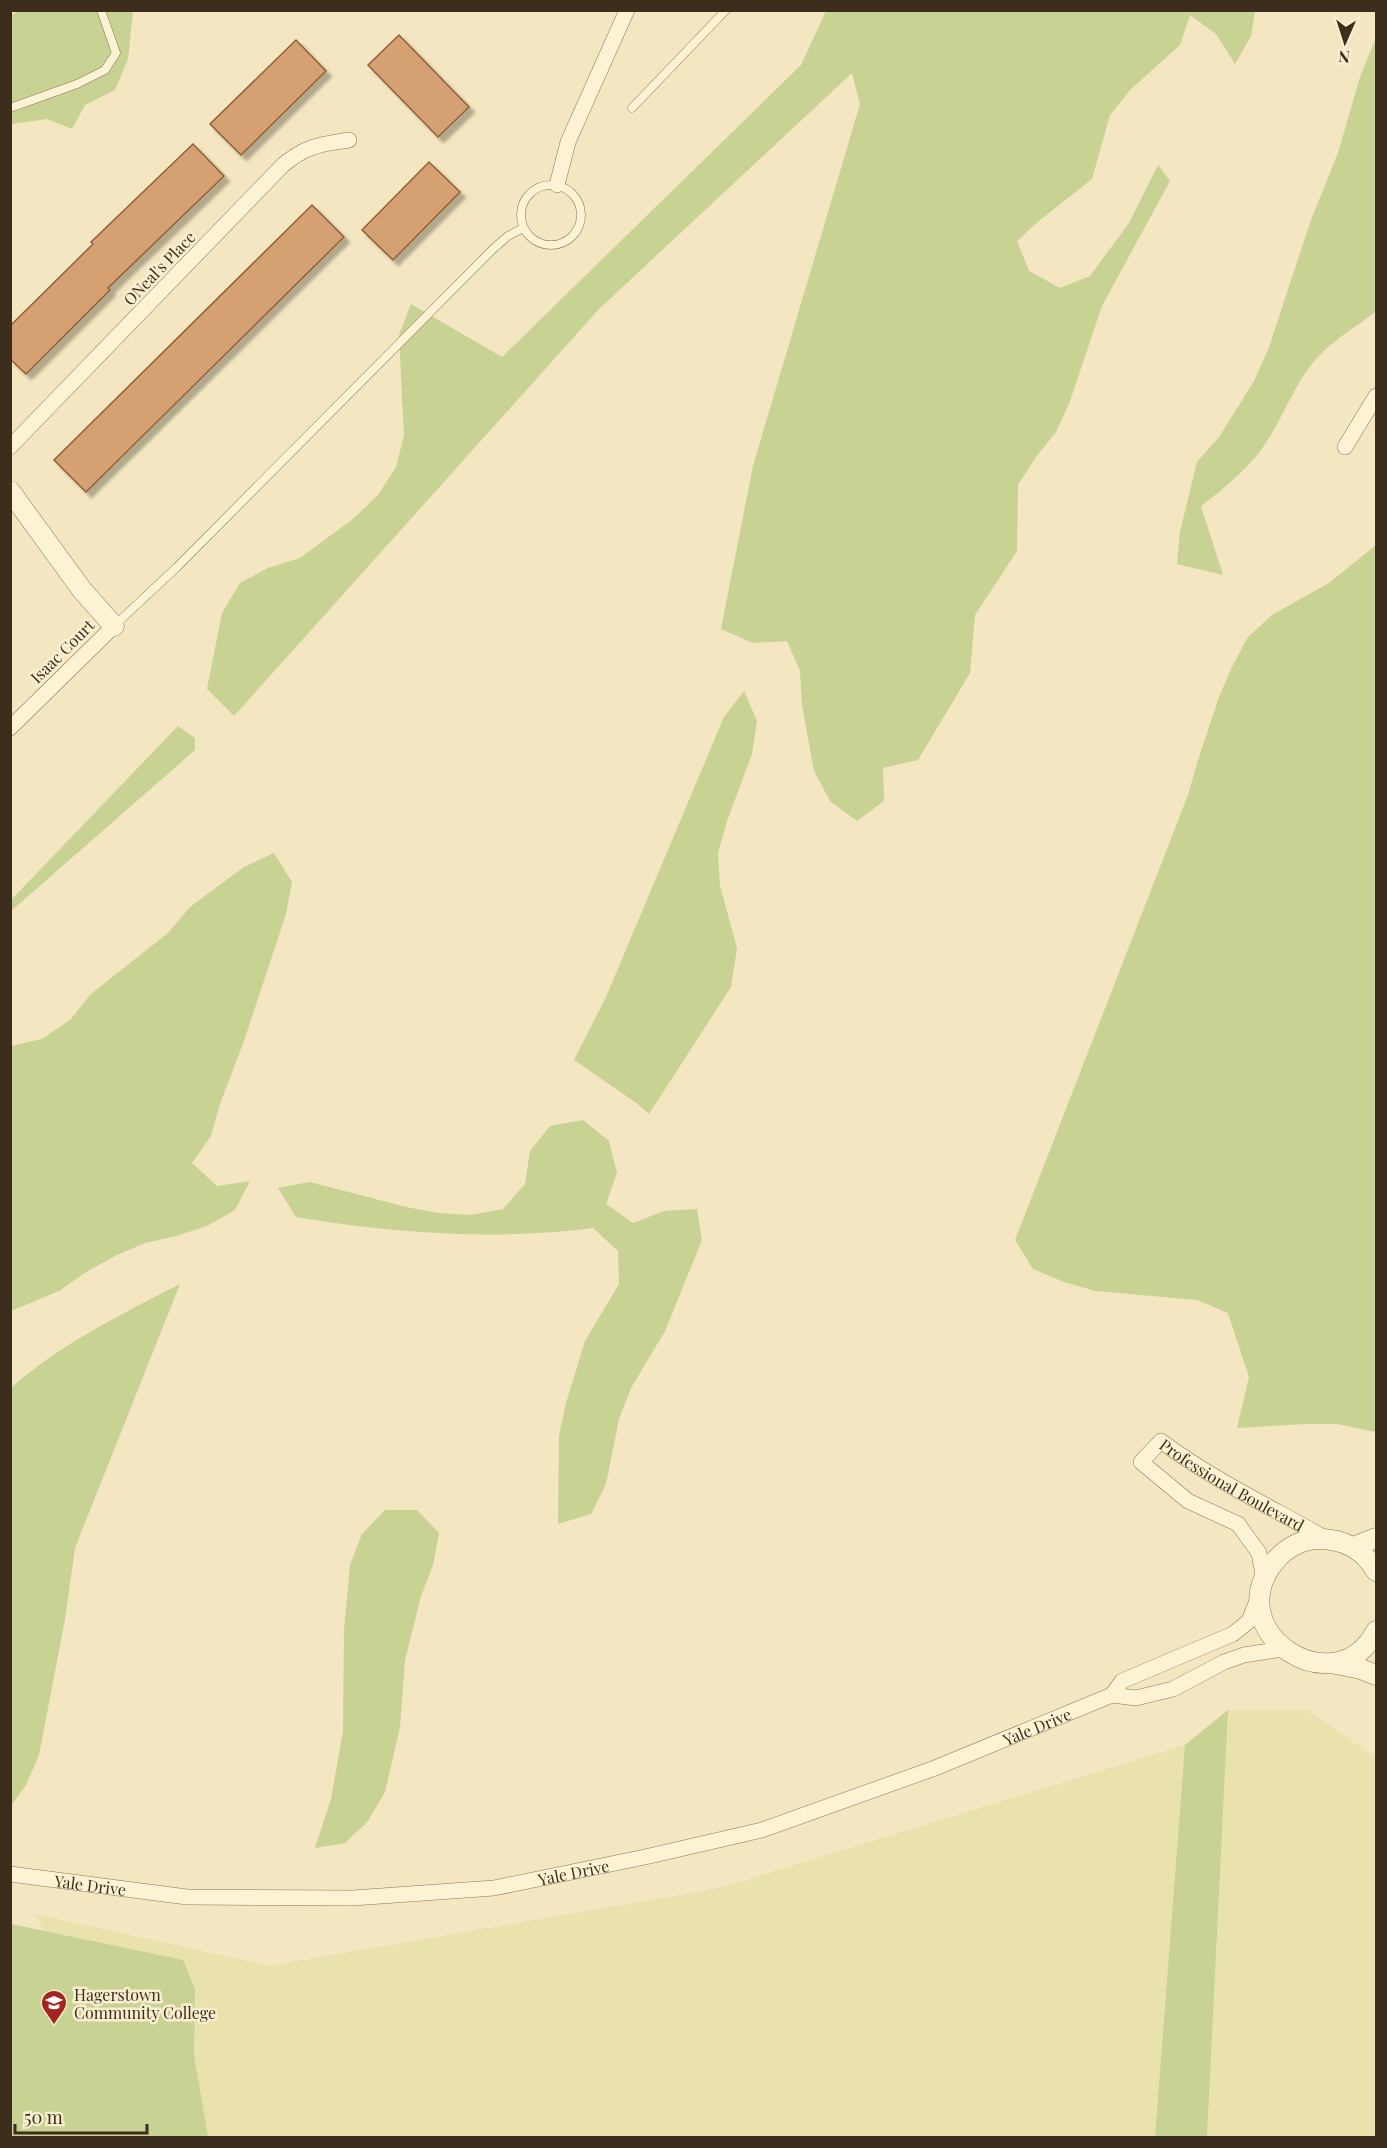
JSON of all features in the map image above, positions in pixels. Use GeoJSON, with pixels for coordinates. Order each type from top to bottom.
{"type":"FeatureCollection","features":[{"type":"Feature","properties":{"kind":"street"},"geometry":{"type":"LineString","coordinates":[[557,185],[568,142],[627,10]]}},
{"type":"Feature","properties":{"kind":"street","name":"ONeal's Place"},"geometry":{"type":"LineString","coordinates":[[10,447],[283,165],[300,151],[349,140]]}},
{"type":"Feature","properties":{"kind":"street"},"geometry":{"type":"LineString","coordinates":[[1345,447],[1377,396]]}},
{"type":"Feature","properties":{"kind":"street"},"geometry":{"type":"LineString","coordinates":[[10,491],[75,581],[114,626]]}},
{"type":"Feature","properties":{"kind":"street","name":"Isaac Court"},"geometry":{"type":"LineString","coordinates":[[10,728],[114,626]]}},
{"type":"Feature","properties":{"kind":"street","name":"Professional Boulevard"},"geometry":{"type":"LineString","coordinates":[[1327,1539],[1233,1488],[1182,1457],[1161,1441],[1141,1462],[1188,1501],[1238,1524],[1259,1553],[1262,1618],[1267,1629],[1283,1649],[1306,1661],[1331,1663],[1377,1675]]}},
{"type":"Feature","properties":{"kind":"street"},"geometry":{"type":"LineString","coordinates":[[1353,1547],[1377,1538]]}},
{"type":"Feature","properties":{"kind":"street","name":"Professional Boulevard"},"geometry":{"type":"LineString","coordinates":[[1262,1586],[1270,1567],[1289,1548],[1314,1539],[1327,1539],[1353,1547],[1363,1554],[1377,1571]]}},
{"type":"Feature","properties":{"kind":"street","name":"Yale Drive"},"geometry":{"type":"LineString","coordinates":[[1112,1695],[1122,1681],[1233,1634],[1249,1621],[1262,1586]]}},
{"type":"Feature","properties":{"kind":"street"},"geometry":{"type":"LineString","coordinates":[[1331,1663],[1355,1654],[1377,1631]]}},
{"type":"Feature","properties":{"kind":"street","name":"Yale Drive"},"geometry":{"type":"LineString","coordinates":[[10,1874],[187,1897],[353,1898],[494,1887],[645,1857],[762,1830],[934,1768],[1112,1695],[1136,1698],[1173,1689],[1224,1662],[1244,1655],[1283,1649]]}},
{"type":"Feature","properties":{"kind":"lane"},"geometry":{"type":"LineString","coordinates":[[10,108],[77,84],[105,70],[116,53],[101,10]]}},
{"type":"Feature","properties":{"kind":"lane"},"geometry":{"type":"LineString","coordinates":[[632,108],[726,10]]}},
{"type":"Feature","properties":{"kind":"lane"},"geometry":{"type":"LineString","coordinates":[[547,184],[566,188],[579,203],[582,213],[580,223],[569,240],[560,244],[540,243],[531,238],[523,228],[520,211],[523,202],[537,188],[547,184]]}},
{"type":"Feature","properties":{"kind":"lane"},"geometry":{"type":"LineString","coordinates":[[114,626],[177,567],[493,249],[508,236],[523,228]]}},
{"type":"Feature","properties":{"kind":"shaded area"},"geometry":{"type":"Polygon","coordinates":[[[1228,1710],[1307,1710],[1376,1758],[1376,2137],[1207,2138],[1228,1710]]]}},
{"type":"Feature","properties":{"kind":"shaded area"},"geometry":{"type":"Polygon","coordinates":[[[1185,1745],[1155,2137],[159,2137],[35,1914],[269,1966],[720,1888],[1185,1745]]]}},
{"type":"Feature","properties":{"kind":"green space"},"geometry":{"type":"Polygon","coordinates":[[[20,10],[133,11],[128,59],[115,90],[85,105],[72,129],[47,119],[11,124],[10,16],[20,10]]]}},
{"type":"Feature","properties":{"kind":"green space"},"geometry":{"type":"Polygon","coordinates":[[[826,11],[1255,11],[1251,36],[1235,64],[1216,34],[1190,15],[1180,45],[1131,89],[1110,115],[1092,179],[1017,241],[1029,271],[1060,288],[1090,276],[1129,223],[1158,165],[1170,181],[1102,306],[1070,401],[1056,432],[1018,485],[1017,551],[975,615],[970,673],[918,760],[883,768],[884,801],[857,821],[830,801],[814,771],[802,705],[800,671],[787,641],[753,643],[721,629],[753,466],[860,104],[852,73],[599,309],[234,716],[207,689],[222,613],[240,583],[268,568],[300,558],[353,519],[378,495],[396,467],[404,436],[399,335],[411,304],[502,357],[801,65],[826,11]]]}},
{"type":"Feature","properties":{"kind":"green space"},"geometry":{"type":"Polygon","coordinates":[[[1376,38],[1376,308],[1374,313],[1335,341],[1314,361],[1255,458],[1201,506],[1223,575],[1177,564],[1180,532],[1197,462],[1219,437],[1254,381],[1268,350],[1311,220],[1338,153],[1360,77],[1376,38]]]}},
{"type":"Feature","properties":{"kind":"green space"},"geometry":{"type":"Polygon","coordinates":[[[1376,545],[1376,1432],[1337,1424],[1237,1428],[1249,1377],[1228,1313],[1197,1300],[1096,1291],[1064,1282],[1033,1269],[1015,1240],[1188,795],[1219,697],[1232,667],[1248,637],[1272,615],[1329,583],[1376,545]]]}},
{"type":"Feature","properties":{"kind":"green space"},"geometry":{"type":"Polygon","coordinates":[[[744,691],[757,721],[752,754],[727,821],[718,853],[720,886],[737,948],[731,987],[649,1114],[574,1060],[606,997],[724,717],[744,691]]]}},
{"type":"Feature","properties":{"kind":"green space"},"geometry":{"type":"Polygon","coordinates":[[[178,726],[195,738],[195,750],[11,911],[11,900],[178,726]]]}},
{"type":"Feature","properties":{"kind":"green space"},"geometry":{"type":"Polygon","coordinates":[[[274,853],[292,882],[286,914],[211,1136],[192,1163],[217,1186],[250,1181],[235,1210],[207,1226],[145,1243],[115,1256],[86,1272],[59,1291],[11,1311],[11,1046],[42,1039],[70,1020],[91,994],[168,933],[190,907],[244,867],[274,853]]]}},
{"type":"Feature","properties":{"kind":"green space"},"geometry":{"type":"Polygon","coordinates":[[[583,1120],[609,1141],[617,1173],[606,1204],[633,1223],[664,1211],[697,1209],[702,1240],[665,1331],[631,1388],[619,1419],[606,1484],[591,1514],[558,1524],[559,1436],[566,1403],[585,1341],[619,1284],[618,1251],[593,1228],[520,1234],[444,1233],[332,1223],[296,1217],[278,1188],[310,1182],[406,1207],[439,1213],[471,1215],[503,1209],[525,1184],[530,1151],[550,1126],[583,1120]]]}},
{"type":"Feature","properties":{"kind":"green space"},"geometry":{"type":"Polygon","coordinates":[[[180,1284],[75,1548],[65,1619],[39,1755],[26,1785],[11,1806],[11,1388],[70,1344],[180,1284]]]}},
{"type":"Feature","properties":{"kind":"green space"},"geometry":{"type":"Polygon","coordinates":[[[385,1510],[417,1510],[439,1533],[433,1565],[421,1596],[405,1660],[400,1727],[385,1792],[368,1821],[345,1843],[315,1848],[331,1799],[343,1731],[344,1631],[350,1565],[362,1534],[385,1510]]]}},
{"type":"Feature","properties":{"kind":"green space"},"geometry":{"type":"Polygon","coordinates":[[[1228,1710],[1207,2137],[1155,2137],[1185,1745],[1228,1710]]]}},
{"type":"Feature","properties":{"kind":"green space"},"geometry":{"type":"Polygon","coordinates":[[[11,1924],[183,1960],[195,1989],[194,2055],[208,2137],[11,2137],[11,1924]]]}},
{"type":"Feature","properties":{"kind":"building"},"geometry":{"type":"Polygon","coordinates":[[[399,35],[469,107],[438,137],[368,65],[399,35]]]}},
{"type":"Feature","properties":{"kind":"building"},"geometry":{"type":"Polygon","coordinates":[[[296,40],[326,71],[241,155],[210,124],[296,40]]]}},
{"type":"Feature","properties":{"kind":"building"},"geometry":{"type":"Polygon","coordinates":[[[193,144],[224,176],[108,288],[110,290],[26,374],[10,359],[10,326],[93,244],[91,242],[193,144]]]}},
{"type":"Feature","properties":{"kind":"building"},"geometry":{"type":"Polygon","coordinates":[[[429,162],[460,192],[393,260],[362,230],[429,162]]]}},
{"type":"Feature","properties":{"kind":"building"},"geometry":{"type":"Polygon","coordinates":[[[312,205],[344,237],[86,492],[54,460],[312,205]]]}},
{"type":"Feature","properties":{"kind":"place","name":"Hagerstown Community College"},"geometry":{"type":"Point","coordinates":[54,2026]}}]}
